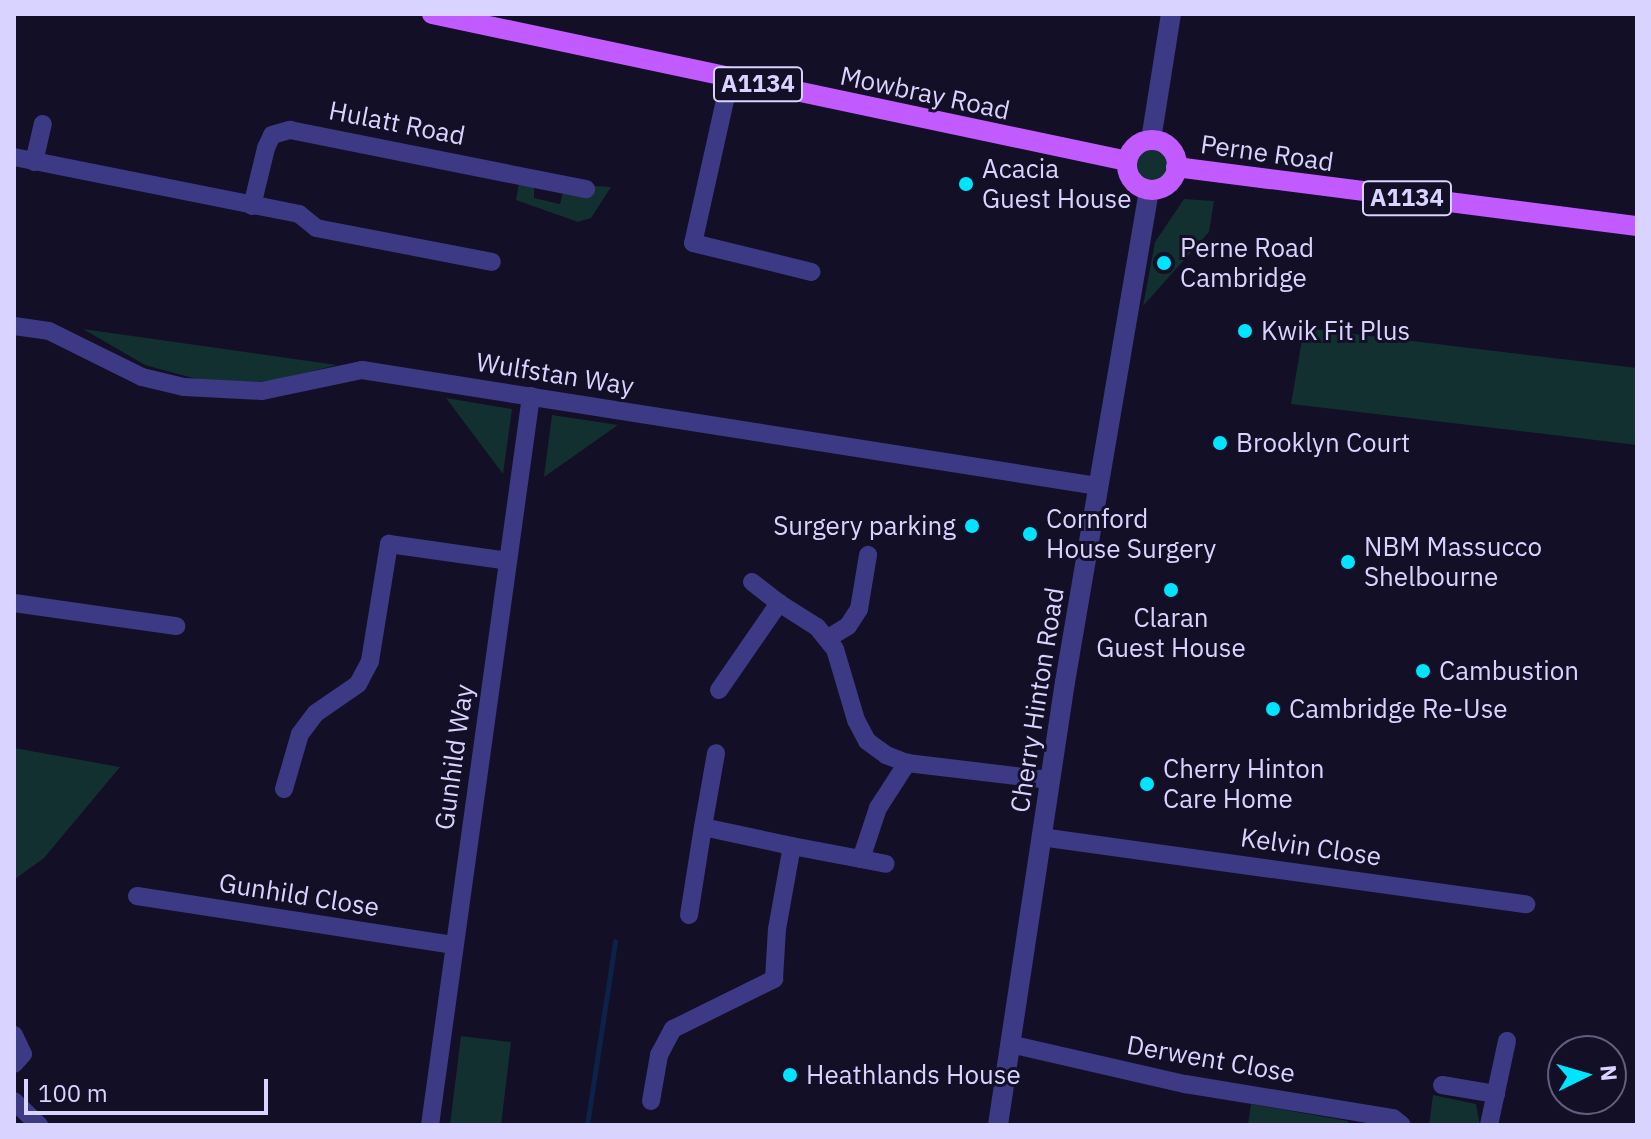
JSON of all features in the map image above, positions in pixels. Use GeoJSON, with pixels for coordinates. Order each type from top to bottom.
{"type":"FeatureCollection","features":[{"type":"Feature","properties":{"kind":"main road","name":"Mowbray Road"},"geometry":{"type":"LineString","coordinates":[[432,14],[1127,161]]}},
{"type":"Feature","properties":{"kind":"main road"},"geometry":{"type":"LineString","coordinates":[[1151,140],[1167,145],[1176,167],[1170,183],[1149,190],[1134,183],[1127,161],[1135,146],[1151,140]]}},
{"type":"Feature","properties":{"kind":"main road","name":"Perne Road"},"geometry":{"type":"LineString","coordinates":[[1176,167],[1637,226]]}},
{"type":"Feature","properties":{"kind":"street"},"geometry":{"type":"LineString","coordinates":[[1151,140],[1171,14]]}},
{"type":"Feature","properties":{"kind":"street"},"geometry":{"type":"LineString","coordinates":[[730,78],[693,243],[812,272]]}},
{"type":"Feature","properties":{"kind":"street"},"geometry":{"type":"LineString","coordinates":[[34,162],[43,124]]}},
{"type":"Feature","properties":{"kind":"street","name":"Hulatt Road"},"geometry":{"type":"LineString","coordinates":[[252,206],[272,135],[290,130],[586,189]]}},
{"type":"Feature","properties":{"kind":"street"},"geometry":{"type":"LineString","coordinates":[[14,157],[299,214],[316,228],[492,262]]}},
{"type":"Feature","properties":{"kind":"street","name":"Cherry Hinton Road"},"geometry":{"type":"LineString","coordinates":[[998,1125],[1050,780],[1149,190]]}},
{"type":"Feature","properties":{"kind":"street","name":"Wulfstan Way"},"geometry":{"type":"LineString","coordinates":[[14,326],[49,331],[142,377],[184,387],[262,391],[362,370],[1098,486]]}},
{"type":"Feature","properties":{"kind":"street","name":"Gunhild Way"},"geometry":{"type":"LineString","coordinates":[[430,1125],[531,396]]}},
{"type":"Feature","properties":{"kind":"street"},"geometry":{"type":"LineString","coordinates":[[284,789],[300,734],[316,713],[358,684],[370,661],[389,544],[508,561]]}},
{"type":"Feature","properties":{"kind":"street"},"geometry":{"type":"LineString","coordinates":[[827,639],[848,626],[859,609],[868,555]]}},
{"type":"Feature","properties":{"kind":"street"},"geometry":{"type":"LineString","coordinates":[[752,582],[827,639],[835,649],[867,741],[907,763],[1050,780]]}},
{"type":"Feature","properties":{"kind":"street"},"geometry":{"type":"LineString","coordinates":[[14,603],[176,626]]}},
{"type":"Feature","properties":{"kind":"street"},"geometry":{"type":"LineString","coordinates":[[719,690],[779,603]]}},
{"type":"Feature","properties":{"kind":"street"},"geometry":{"type":"LineString","coordinates":[[689,915],[716,753]]}},
{"type":"Feature","properties":{"kind":"street"},"geometry":{"type":"LineString","coordinates":[[861,859],[878,808],[907,763]]}},
{"type":"Feature","properties":{"kind":"street"},"geometry":{"type":"LineString","coordinates":[[703,827],[886,864]]}},
{"type":"Feature","properties":{"kind":"street","name":"Kelvin Close"},"geometry":{"type":"LineString","coordinates":[[1041,837],[1526,904]]}},
{"type":"Feature","properties":{"kind":"street"},"geometry":{"type":"LineString","coordinates":[[651,1101],[659,1055],[673,1029],[774,979],[777,929],[792,846]]}},
{"type":"Feature","properties":{"kind":"street","name":"Gunhild Close"},"geometry":{"type":"LineString","coordinates":[[137,896],[454,945]]}},
{"type":"Feature","properties":{"kind":"street"},"geometry":{"type":"LineString","coordinates":[[14,1035],[22,1042],[23,1054],[14,1064]]}},
{"type":"Feature","properties":{"kind":"street"},"geometry":{"type":"LineString","coordinates":[[1489,1125],[1507,1041]]}},
{"type":"Feature","properties":{"kind":"street","name":"Derwent Close"},"geometry":{"type":"LineString","coordinates":[[1010,1044],[1185,1084],[1393,1118],[1402,1125]]}},
{"type":"Feature","properties":{"kind":"street"},"geometry":{"type":"LineString","coordinates":[[1442,1085],[1496,1094]]}},
{"type":"Feature","properties":{"kind":"street"},"geometry":{"type":"LineString","coordinates":[[14,1101],[39,1125]]}},
{"type":"Feature","properties":{"kind":"green space"},"geometry":{"type":"Polygon","coordinates":[[[1152,150],[1163,155],[1168,166],[1163,177],[1152,182],[1141,177],[1136,166],[1141,155],[1152,150]]]}},
{"type":"Feature","properties":{"kind":"green space"},"geometry":{"type":"Polygon","coordinates":[[[519,183],[534,187],[534,198],[560,204],[565,184],[611,187],[591,218],[578,222],[516,200],[519,183]]]}},
{"type":"Feature","properties":{"kind":"green space"},"geometry":{"type":"Polygon","coordinates":[[[1184,199],[1214,201],[1209,232],[1143,306],[1155,242],[1184,199]]]}},
{"type":"Feature","properties":{"kind":"green space"},"geometry":{"type":"Polygon","coordinates":[[[1304,328],[1637,368],[1637,445],[1291,404],[1304,328]]]}},
{"type":"Feature","properties":{"kind":"green space"},"geometry":{"type":"Polygon","coordinates":[[[83,329],[337,365],[267,382],[200,380],[145,365],[83,329]]]}},
{"type":"Feature","properties":{"kind":"green space"},"geometry":{"type":"Polygon","coordinates":[[[446,398],[512,409],[503,474],[446,398]]]}},
{"type":"Feature","properties":{"kind":"green space"},"geometry":{"type":"Polygon","coordinates":[[[552,415],[618,425],[544,477],[552,415]]]}},
{"type":"Feature","properties":{"kind":"green space"},"geometry":{"type":"Polygon","coordinates":[[[14,748],[120,767],[44,858],[15,879],[14,748]]]}},
{"type":"Feature","properties":{"kind":"green space"},"geometry":{"type":"Polygon","coordinates":[[[461,1036],[511,1042],[501,1125],[450,1125],[461,1036]]]}},
{"type":"Feature","properties":{"kind":"green space"},"geometry":{"type":"Polygon","coordinates":[[[1433,1095],[1476,1104],[1480,1125],[1429,1125],[1433,1095]]]}},
{"type":"Feature","properties":{"kind":"green space"},"geometry":{"type":"Polygon","coordinates":[[[1251,1104],[1348,1121],[1348,1125],[1248,1125],[1251,1104]]]}},
{"type":"Feature","properties":{"kind":"waterway"},"geometry":{"type":"LineString","coordinates":[[587,1125],[615,941]]}},
{"type":"Feature","properties":{"kind":"place","name":"Acacia Guest House"},"geometry":{"type":"Point","coordinates":[966,184]}},
{"type":"Feature","properties":{"kind":"place","name":"Perne Road Cambridge"},"geometry":{"type":"Point","coordinates":[1164,263]}},
{"type":"Feature","properties":{"kind":"place","name":"Kwik Fit Plus"},"geometry":{"type":"Point","coordinates":[1245,331]}},
{"type":"Feature","properties":{"kind":"place","name":"Brooklyn Court"},"geometry":{"type":"Point","coordinates":[1220,443]}},
{"type":"Feature","properties":{"kind":"place","name":"Surgery parking"},"geometry":{"type":"Point","coordinates":[972,526]}},
{"type":"Feature","properties":{"kind":"place","name":"Cornford House Surgery"},"geometry":{"type":"Point","coordinates":[1030,534]}},
{"type":"Feature","properties":{"kind":"place","name":"NBM Massucco Shelbourne"},"geometry":{"type":"Point","coordinates":[1348,562]}},
{"type":"Feature","properties":{"kind":"place","name":"Claran Guest House"},"geometry":{"type":"Point","coordinates":[1171,590]}},
{"type":"Feature","properties":{"kind":"place","name":"Cambustion"},"geometry":{"type":"Point","coordinates":[1423,671]}},
{"type":"Feature","properties":{"kind":"place","name":"Cambridge Re-Use"},"geometry":{"type":"Point","coordinates":[1273,709]}},
{"type":"Feature","properties":{"kind":"place","name":"Cherry Hinton Care Home"},"geometry":{"type":"Point","coordinates":[1147,784]}},
{"type":"Feature","properties":{"kind":"place","name":"Heathlands House"},"geometry":{"type":"Point","coordinates":[790,1075]}}]}
